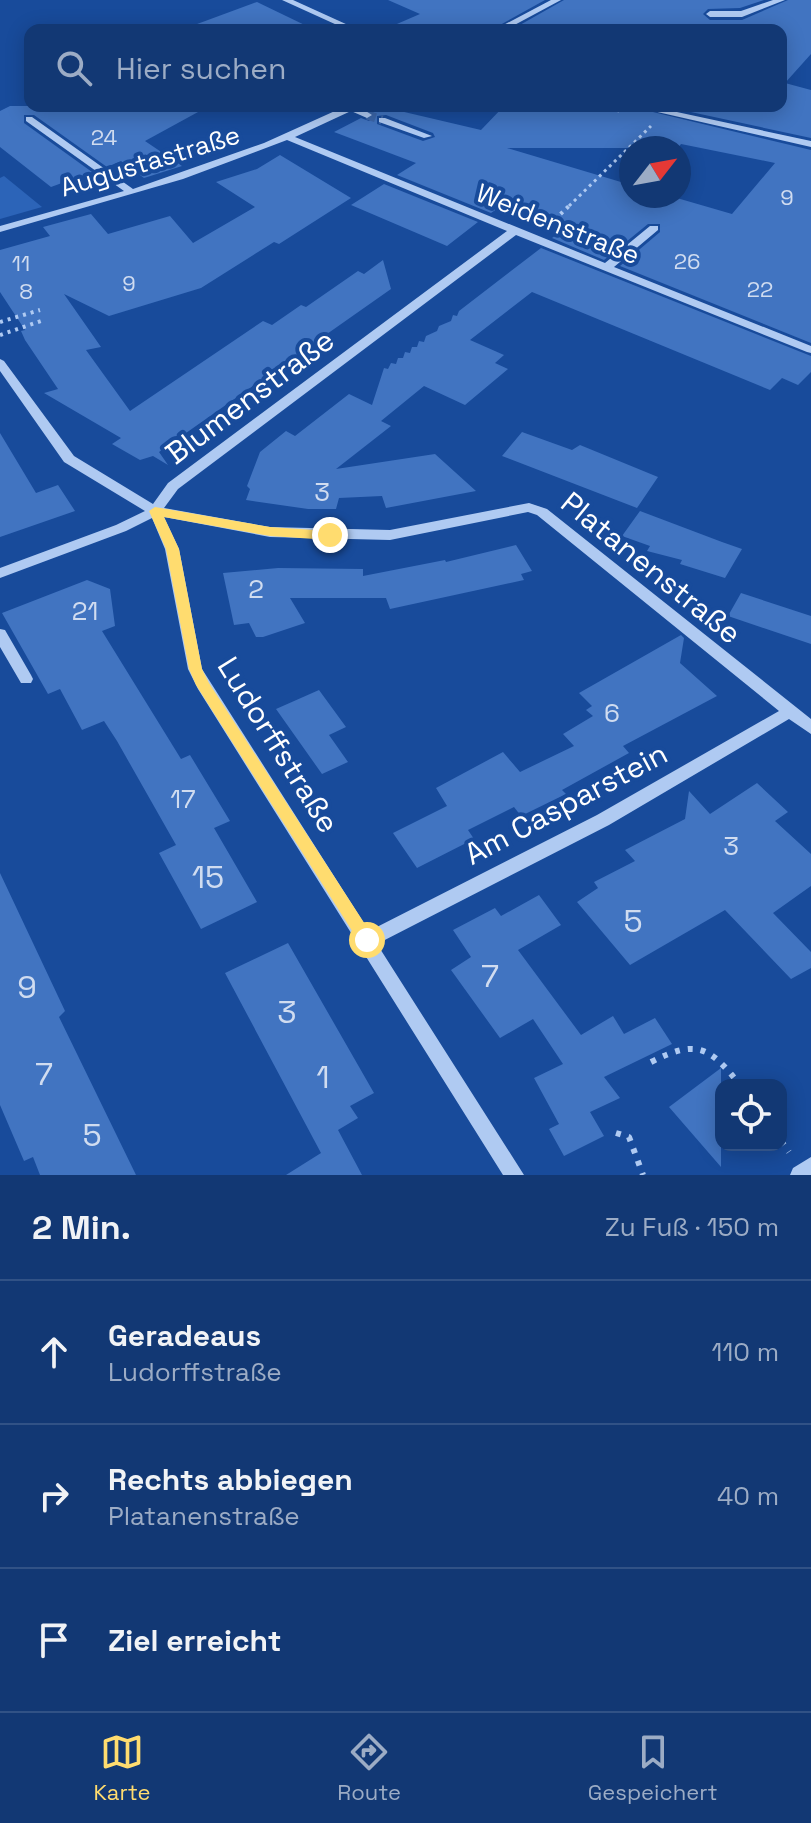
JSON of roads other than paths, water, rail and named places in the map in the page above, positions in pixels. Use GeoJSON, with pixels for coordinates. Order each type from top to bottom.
{"type":"FeatureCollection","features":[{"type":"Feature","properties":{"kind":"street"},"geometry":{"type":"LineString","coordinates":[[286,0],[341,24]]}},
{"type":"Feature","properties":{"kind":"street"},"geometry":{"type":"LineString","coordinates":[[510,24],[557,0]]}},
{"type":"Feature","properties":{"kind":"street"},"geometry":{"type":"LineString","coordinates":[[710,14],[742,14],[781,0]]}},
{"type":"Feature","properties":{"kind":"street","name":"Augustastraße"},"geometry":{"type":"LineString","coordinates":[[0,229],[225,164],[290,138],[342,112]]}},
{"type":"Feature","properties":{"kind":"street"},"geometry":{"type":"LineString","coordinates":[[361,112],[367,115]]}},
{"type":"Feature","properties":{"kind":"street"},"geometry":{"type":"LineString","coordinates":[[666,112],[811,144]]}},
{"type":"Feature","properties":{"kind":"street"},"geometry":{"type":"LineString","coordinates":[[29,119],[131,192]]}},
{"type":"Feature","properties":{"kind":"street"},"geometry":{"type":"LineString","coordinates":[[382,120],[427,136]]}},
{"type":"Feature","properties":{"kind":"street","name":"Weidenstraße"},"geometry":{"type":"LineString","coordinates":[[290,138],[811,350]]}},
{"type":"Feature","properties":{"kind":"street"},"geometry":{"type":"LineString","coordinates":[[607,267],[654,228]]}},
{"type":"Feature","properties":{"kind":"street","name":"Blumenstraße"},"geometry":{"type":"LineString","coordinates":[[0,573],[121,528],[155,511],[173,486],[515,230]]}},
{"type":"Feature","properties":{"kind":"street"},"geometry":{"type":"LineString","coordinates":[[0,363],[69,459],[155,511]]}},
{"type":"Feature","properties":{"kind":"street","name":"Platanenstraße"},"geometry":{"type":"LineString","coordinates":[[155,511],[270,532],[390,535],[529,507],[542,512],[811,728]]}},
{"type":"Feature","properties":{"kind":"street","name":"Ludorffstraße"},"geometry":{"type":"LineString","coordinates":[[155,511],[172,549],[195,669],[203,685],[514,1175]]}},
{"type":"Feature","properties":{"kind":"street"},"geometry":{"type":"LineString","coordinates":[[0,634],[26,679]]}},
{"type":"Feature","properties":{"kind":"street","name":"Am Casparstein"},"geometry":{"type":"LineString","coordinates":[[367,940],[603,820],[789,712]]}},
{"type":"Feature","properties":{"kind":"street"},"geometry":{"type":"LineString","coordinates":[[800,1175],[811,1167]]}},
{"type":"Feature","properties":{"kind":"tunnel"},"geometry":{"type":"LineString","coordinates":[[367,115],[382,120]]}}]}
